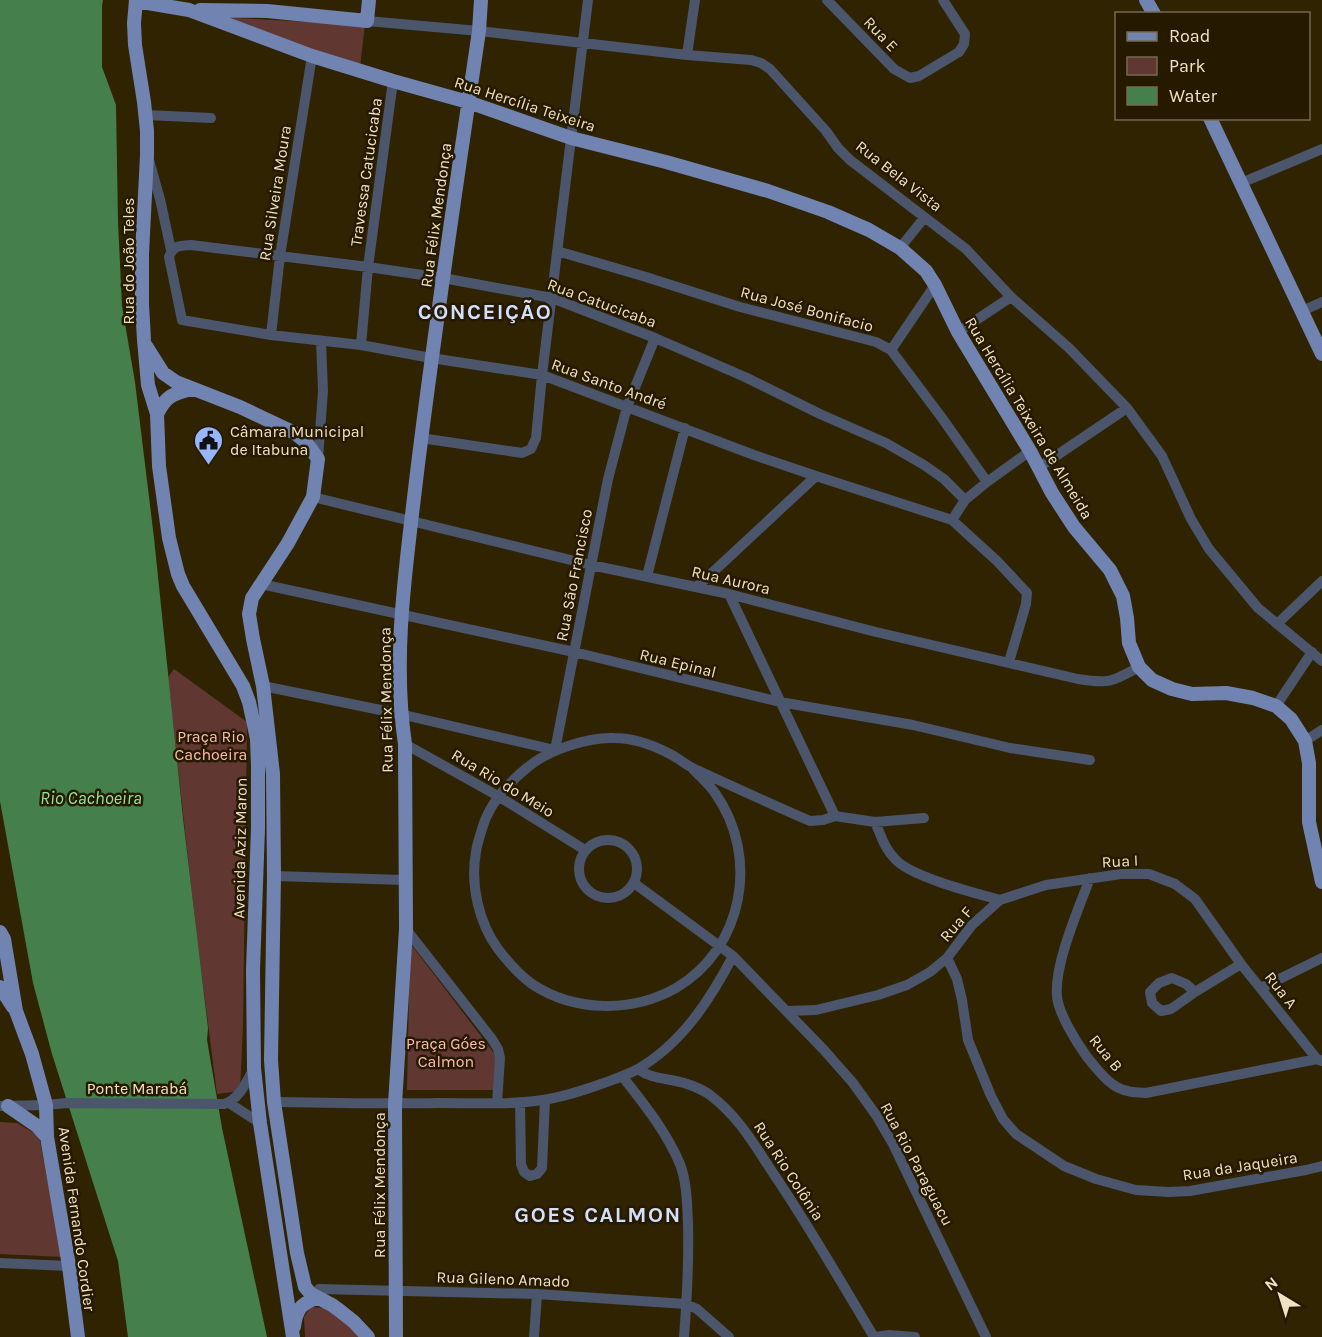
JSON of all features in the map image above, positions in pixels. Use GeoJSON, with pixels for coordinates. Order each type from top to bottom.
{"type":"FeatureCollection","features":[{"type":"Feature","properties":{"kind":"main road","name":"Rua Hercília Teixeira"},"geometry":{"type":"LineString","coordinates":[[136,0],[189,10],[312,56],[468,102],[571,138],[768,191],[828,212],[869,230],[900,248]]}},
{"type":"Feature","properties":{"kind":"main road","name":"Rua do João Teles"},"geometry":{"type":"LineString","coordinates":[[136,0],[135,45],[146,115],[147,155],[142,254],[145,344],[163,373],[176,382],[240,407],[295,433],[306,442],[318,459]]}},
{"type":"Feature","properties":{"kind":"main road"},"geometry":{"type":"LineString","coordinates":[[367,21],[369,0]]}},
{"type":"Feature","properties":{"kind":"main road","name":"Rua Félix Mendonça"},"geometry":{"type":"LineString","coordinates":[[396,1337],[395,1104],[406,929],[405,744],[400,714],[401,615],[431,358],[479,31],[481,0]]}},
{"type":"Feature","properties":{"kind":"main road","name":"Rua Bela Vista"},"geometry":{"type":"LineString","coordinates":[[189,10],[266,6],[367,21]]}},
{"type":"Feature","properties":{"kind":"main road"},"geometry":{"type":"LineString","coordinates":[[1211,120],[1322,354]]}},
{"type":"Feature","properties":{"kind":"main road","name":"Rua Hercília Teixeira de Almeida"},"geometry":{"type":"LineString","coordinates":[[900,248],[926,271],[958,332],[1030,451],[1052,493],[1074,527],[1110,570],[1123,596],[1129,642],[1139,667]]}},
{"type":"Feature","properties":{"kind":"main road","name":"Avenida Aziz Maron"},"geometry":{"type":"LineString","coordinates":[[145,344],[148,385],[157,414],[159,466],[169,538],[178,574],[243,686],[257,739],[258,828],[254,1068],[260,1123],[293,1335]]}},
{"type":"Feature","properties":{"kind":"main road"},"geometry":{"type":"LineString","coordinates":[[157,414],[164,402],[175,393],[192,389]]}},
{"type":"Feature","properties":{"kind":"main road"},"geometry":{"type":"LineString","coordinates":[[313,497],[318,459]]}},
{"type":"Feature","properties":{"kind":"main road","name":"Avenida Aziz Maron"},"geometry":{"type":"LineString","coordinates":[[313,497],[288,543],[252,598],[249,614],[263,686],[273,774],[271,1060],[274,1102],[300,1271],[305,1287],[311,1294],[317,1293],[354,1322],[368,1337]]}},
{"type":"Feature","properties":{"kind":"main road"},"geometry":{"type":"LineString","coordinates":[[1139,667],[1152,680],[1172,689],[1192,694],[1226,693],[1254,698],[1276,706],[1291,719],[1305,741],[1309,763],[1309,822],[1322,882]]}},
{"type":"Feature","properties":{"kind":"main road"},"geometry":{"type":"LineString","coordinates":[[0,932],[4,939],[16,1011]]}},
{"type":"Feature","properties":{"kind":"main road"},"geometry":{"type":"LineString","coordinates":[[0,987],[16,1011]]}},
{"type":"Feature","properties":{"kind":"main road","name":"Avenida Fernando Cordier"},"geometry":{"type":"LineString","coordinates":[[16,1011],[32,1054],[46,1105],[48,1137],[78,1337]]}},
{"type":"Feature","properties":{"kind":"main road"},"geometry":{"type":"LineString","coordinates":[[4,1106],[37,1126],[48,1137]]}},
{"type":"Feature","properties":{"kind":"main road"},"geometry":{"type":"LineString","coordinates":[[293,1335],[295,1318],[300,1307],[317,1293]]}},
{"type":"Feature","properties":{"kind":"street"},"geometry":{"type":"LineString","coordinates":[[421,438],[522,453],[531,449],[536,438],[588,0]]}},
{"type":"Feature","properties":{"kind":"street"},"geometry":{"type":"LineString","coordinates":[[687,55],[695,0]]}},
{"type":"Feature","properties":{"kind":"street","name":"Rua E"},"geometry":{"type":"LineString","coordinates":[[827,0],[894,69],[910,78],[920,76],[959,52],[964,44],[965,34],[943,0]]}},
{"type":"Feature","properties":{"kind":"street","name":"Rua Bela Vista"},"geometry":{"type":"LineString","coordinates":[[367,21],[751,60],[771,69],[850,160],[966,249],[1011,297],[1069,348],[1127,408],[1162,456],[1191,519],[1209,549],[1258,608],[1322,661]]}},
{"type":"Feature","properties":{"kind":"street","name":"Rua Silveira Moura"},"geometry":{"type":"LineString","coordinates":[[271,335],[280,255],[312,56]]}},
{"type":"Feature","properties":{"kind":"street","name":"Travessa Catucicaba"},"geometry":{"type":"LineString","coordinates":[[361,345],[368,267],[393,81]]}},
{"type":"Feature","properties":{"kind":"street"},"geometry":{"type":"LineString","coordinates":[[146,115],[211,118]]}},
{"type":"Feature","properties":{"kind":"street"},"geometry":{"type":"LineString","coordinates":[[1242,183],[1322,149]]}},
{"type":"Feature","properties":{"kind":"street"},"geometry":{"type":"LineString","coordinates":[[147,155],[160,199],[171,250]]}},
{"type":"Feature","properties":{"kind":"street"},"geometry":{"type":"LineString","coordinates":[[900,248],[924,218]]}},
{"type":"Feature","properties":{"kind":"street","name":"Rua Catucicaba"},"geometry":{"type":"LineString","coordinates":[[171,250],[178,246],[191,245],[280,255],[443,278],[552,298],[746,377],[820,414],[886,443],[944,479],[965,500]]}},
{"type":"Feature","properties":{"kind":"street","name":"Rua Santo André"},"geometry":{"type":"LineString","coordinates":[[171,250],[169,257],[182,320],[271,335],[361,345],[542,375],[816,476],[952,520],[997,561],[1027,593],[1009,663]]}},
{"type":"Feature","properties":{"kind":"street","name":"Rua José Bonifacio"},"geometry":{"type":"LineString","coordinates":[[557,251],[740,307],[876,342],[891,350],[987,482]]}},
{"type":"Feature","properties":{"kind":"street"},"geometry":{"type":"LineString","coordinates":[[891,350],[935,285]]}},
{"type":"Feature","properties":{"kind":"street"},"geometry":{"type":"LineString","coordinates":[[958,332],[1011,297]]}},
{"type":"Feature","properties":{"kind":"street"},"geometry":{"type":"LineString","coordinates":[[1302,310],[1322,302]]}},
{"type":"Feature","properties":{"kind":"street","name":"Rua São Francisco"},"geometry":{"type":"LineString","coordinates":[[555,750],[608,479],[627,406],[655,338]]}},
{"type":"Feature","properties":{"kind":"street"},"geometry":{"type":"LineString","coordinates":[[318,459],[323,392],[321,341]]}},
{"type":"Feature","properties":{"kind":"street"},"geometry":{"type":"LineString","coordinates":[[1038,468],[1127,408]]}},
{"type":"Feature","properties":{"kind":"street"},"geometry":{"type":"LineString","coordinates":[[647,576],[685,428]]}},
{"type":"Feature","properties":{"kind":"street"},"geometry":{"type":"LineString","coordinates":[[952,520],[965,500],[1030,451]]}},
{"type":"Feature","properties":{"kind":"street"},"geometry":{"type":"LineString","coordinates":[[698,586],[816,476]]}},
{"type":"Feature","properties":{"kind":"street","name":"Rua Aurora"},"geometry":{"type":"LineString","coordinates":[[313,497],[591,565],[698,586],[876,632],[1098,682],[1115,681],[1139,667]]}},
{"type":"Feature","properties":{"kind":"street"},"geometry":{"type":"LineString","coordinates":[[1277,624],[1322,580]]}},
{"type":"Feature","properties":{"kind":"street","name":"Rua Epinal"},"geometry":{"type":"LineString","coordinates":[[261,584],[574,652],[780,702],[913,725],[1010,748],[1090,760]]}},
{"type":"Feature","properties":{"kind":"street"},"geometry":{"type":"LineString","coordinates":[[729,594],[835,816]]}},
{"type":"Feature","properties":{"kind":"street"},"geometry":{"type":"LineString","coordinates":[[1276,706],[1312,652]]}},
{"type":"Feature","properties":{"kind":"street"},"geometry":{"type":"LineString","coordinates":[[263,686],[400,714],[555,750]]}},
{"type":"Feature","properties":{"kind":"street"},"geometry":{"type":"LineString","coordinates":[[1305,741],[1322,730]]}},
{"type":"Feature","properties":{"kind":"street"},"geometry":{"type":"LineString","coordinates":[[692,768],[715,792],[731,820],[740,851],[739,895],[734,916],[720,946],[700,969],[676,988],[649,1000],[619,1006],[588,1005],[559,998],[532,984],[509,964],[491,940],[480,912],[474,882],[476,852],[484,823],[498,796],[514,778],[534,762],[555,750],[579,742],[613,738],[640,742],[671,754],[692,768],[810,821],[835,816],[875,822],[924,818]]}},
{"type":"Feature","properties":{"kind":"street","name":"Rua Rio do Meio"},"geometry":{"type":"LineString","coordinates":[[405,744],[498,796],[585,850]]}},
{"type":"Feature","properties":{"kind":"street","name":"Rua F"},"geometry":{"type":"LineString","coordinates":[[875,822],[885,847],[896,861],[915,872],[1000,900]]}},
{"type":"Feature","properties":{"kind":"street"},"geometry":{"type":"LineString","coordinates":[[604,840],[615,840],[624,844],[632,852],[637,873],[628,891],[620,896],[600,898],[584,887],[578,868],[585,850],[593,843],[604,840]]}},
{"type":"Feature","properties":{"kind":"street","name":"Rua I"},"geometry":{"type":"LineString","coordinates":[[1000,900],[1046,885],[1121,874],[1149,874],[1175,884],[1195,899],[1241,964]]}},
{"type":"Feature","properties":{"kind":"street"},"geometry":{"type":"LineString","coordinates":[[274,876],[405,880]]}},
{"type":"Feature","properties":{"kind":"street","name":"Rua B"},"geometry":{"type":"LineString","coordinates":[[1090,878],[1066,944],[1058,973],[1056,996],[1063,1017],[1082,1050],[1114,1086],[1128,1092],[1146,1093],[1320,1060]]}},
{"type":"Feature","properties":{"kind":"street"},"geometry":{"type":"LineString","coordinates":[[634,883],[720,946]]}},
{"type":"Feature","properties":{"kind":"street","name":"Rua F"},"geometry":{"type":"LineString","coordinates":[[1000,900],[972,925],[947,958],[957,979],[968,1040],[986,1086],[1003,1119]]}},
{"type":"Feature","properties":{"kind":"street"},"geometry":{"type":"LineString","coordinates":[[406,929],[498,1049],[500,1058],[498,1103]]}},
{"type":"Feature","properties":{"kind":"street","name":"Rua Rio Paraguacu"},"geometry":{"type":"LineString","coordinates":[[720,946],[733,956],[824,1050],[853,1083],[876,1115],[893,1144],[986,1337]]}},
{"type":"Feature","properties":{"kind":"street"},"geometry":{"type":"LineString","coordinates":[[274,1102],[498,1103],[544,1100],[582,1091],[638,1069],[660,1053],[682,1033],[703,1008],[733,956]]}},
{"type":"Feature","properties":{"kind":"street"},"geometry":{"type":"LineString","coordinates":[[787,1011],[816,1010],[878,995],[907,985],[930,972],[947,958]]}},
{"type":"Feature","properties":{"kind":"street"},"geometry":{"type":"LineString","coordinates":[[1261,988],[1322,958]]}},
{"type":"Feature","properties":{"kind":"street"},"geometry":{"type":"LineString","coordinates":[[1195,992],[1241,964]]}},
{"type":"Feature","properties":{"kind":"street","name":"Rua A"},"geometry":{"type":"LineString","coordinates":[[1241,964],[1320,1060]]}},
{"type":"Feature","properties":{"kind":"street"},"geometry":{"type":"LineString","coordinates":[[254,1068],[244,1087],[226,1103],[260,1123]]}},
{"type":"Feature","properties":{"kind":"street","name":"Rua Rio Colônia"},"geometry":{"type":"LineString","coordinates":[[638,1069],[646,1075],[679,1081],[708,1093],[747,1132],[875,1337]]}},
{"type":"Feature","properties":{"kind":"street"},"geometry":{"type":"LineString","coordinates":[[622,1076],[652,1114],[681,1166],[687,1192],[688,1248],[684,1337]]}},
{"type":"Feature","properties":{"kind":"street"},"geometry":{"type":"LineString","coordinates":[[520,1102],[520,1164],[524,1172],[530,1176],[537,1174],[542,1168],[544,1100]]}},
{"type":"Feature","properties":{"kind":"street","name":"Ponte Marabá"},"geometry":{"type":"LineString","coordinates":[[4,1106],[66,1103],[226,1103]]}},
{"type":"Feature","properties":{"kind":"street","name":"Rua da Jaqueira"},"geometry":{"type":"LineString","coordinates":[[1003,1119],[1016,1134],[1064,1166],[1096,1179],[1136,1190],[1190,1191],[1322,1166]]}},
{"type":"Feature","properties":{"kind":"street"},"geometry":{"type":"LineString","coordinates":[[0,1263],[69,1266]]}},
{"type":"Feature","properties":{"kind":"street","name":"Rua Gileno Amado"},"geometry":{"type":"LineString","coordinates":[[317,1293],[396,1290],[537,1294],[686,1304]]}},
{"type":"Feature","properties":{"kind":"street"},"geometry":{"type":"LineString","coordinates":[[534,1337],[537,1294]]}},
{"type":"Feature","properties":{"kind":"street"},"geometry":{"type":"LineString","coordinates":[[686,1304],[703,1313],[729,1337]]}},
{"type":"Feature","properties":{"kind":"street"},"geometry":{"type":"LineString","coordinates":[[875,1337],[889,1335],[915,1337]]}},
{"type":"Feature","properties":{"kind":"green space"},"geometry":{"type":"Polygon","coordinates":[[[217,17],[365,25],[360,67],[217,17]]]}},
{"type":"Feature","properties":{"kind":"green space","name":"Praça Rio Cachoeira"},"geometry":{"type":"Polygon","coordinates":[[[174,669],[247,722],[240,1091],[217,1094],[168,677],[174,669]]]}},
{"type":"Feature","properties":{"kind":"green space","name":"Praça Góes Calmon"},"geometry":{"type":"Polygon","coordinates":[[[410,943],[500,1061],[501,1090],[407,1090],[410,943]]]}},
{"type":"Feature","properties":{"kind":"green space"},"geometry":{"type":"Polygon","coordinates":[[[0,1122],[17,1123],[39,1136],[62,1257],[0,1254],[0,1122]]]}},
{"type":"Feature","properties":{"kind":"green space"},"geometry":{"type":"Polygon","coordinates":[[[311,1307],[328,1308],[362,1337],[305,1337],[304,1317],[311,1307]]]}},
{"type":"Feature","properties":{"kind":"water","name":"Rio Cachoeira"},"geometry":{"type":"Polygon","coordinates":[[[0,0],[103,0],[102,67],[116,105],[122,306],[135,382],[154,538],[183,818],[208,1028],[207,1040],[222,1128],[267,1337],[128,1337],[118,1261],[52,1054],[33,983],[0,801],[0,0]]]}},
{"type":"Feature","properties":{"kind":"place","name":"Câmara Municipal de Itabuna"},"geometry":{"type":"Point","coordinates":[209,466]}},
{"type":"Feature","properties":{"kind":"district","name":"CONCEIÇÃO"},"geometry":{"type":"Point","coordinates":[485,312]}},
{"type":"Feature","properties":{"kind":"district","name":"GOES CALMON"},"geometry":{"type":"Point","coordinates":[598,1215]}}]}
